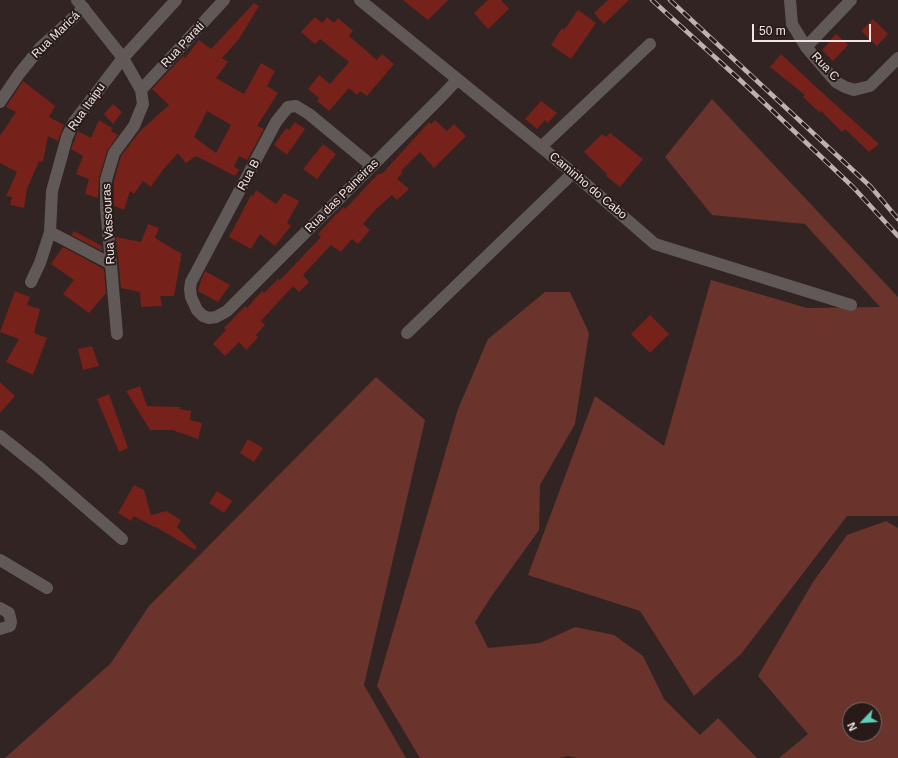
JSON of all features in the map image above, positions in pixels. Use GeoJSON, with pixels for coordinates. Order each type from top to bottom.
{"type":"FeatureCollection","features":[{"type":"Feature","properties":{"kind":"street","name":"Rua Itaipu"},"geometry":{"type":"LineString","coordinates":[[31,282],[40,263],[50,232],[52,191],[67,137],[74,122],[123,58],[176,0]]}},
{"type":"Feature","properties":{"kind":"street","name":"Rua Parati"},"geometry":{"type":"LineString","coordinates":[[141,90],[224,0]]}},
{"type":"Feature","properties":{"kind":"street","name":"Caminho do Cabo"},"geometry":{"type":"LineString","coordinates":[[360,0],[573,173],[655,244],[852,305]]}},
{"type":"Feature","properties":{"kind":"street","name":"Rua C"},"geometry":{"type":"LineString","coordinates":[[790,0],[792,24],[806,47],[836,82],[846,88],[854,90],[870,86],[898,58]]}},
{"type":"Feature","properties":{"kind":"street"},"geometry":{"type":"LineString","coordinates":[[806,47],[852,0]]}},
{"type":"Feature","properties":{"kind":"street","name":"Rua Vassouras"},"geometry":{"type":"LineString","coordinates":[[81,4],[123,58],[141,90],[143,104],[134,126],[114,154],[106,180],[106,207],[117,334]]}},
{"type":"Feature","properties":{"kind":"street","name":"Rua Maricá"},"geometry":{"type":"LineString","coordinates":[[0,102],[19,74],[40,48],[81,4]]}},
{"type":"Feature","properties":{"kind":"street"},"geometry":{"type":"LineString","coordinates":[[541,147],[650,44]]}},
{"type":"Feature","properties":{"kind":"street","name":"Rua das Paineiras"},"geometry":{"type":"LineString","coordinates":[[226,311],[457,80]]}},
{"type":"Feature","properties":{"kind":"street","name":"Rua B"},"geometry":{"type":"LineString","coordinates":[[226,311],[216,317],[210,318],[203,316],[197,310],[191,297],[191,282],[254,166],[276,122],[288,107],[296,106],[309,114],[372,166]]}},
{"type":"Feature","properties":{"kind":"street"},"geometry":{"type":"LineString","coordinates":[[407,333],[573,173]]}},
{"type":"Feature","properties":{"kind":"street"},"geometry":{"type":"LineString","coordinates":[[50,232],[111,264]]}},
{"type":"Feature","properties":{"kind":"street"},"geometry":{"type":"LineString","coordinates":[[0,436],[40,468],[122,540]]}},
{"type":"Feature","properties":{"kind":"street"},"geometry":{"type":"LineString","coordinates":[[0,560],[47,588]]}},
{"type":"Feature","properties":{"kind":"street"},"geometry":{"type":"LineString","coordinates":[[0,608],[9,613],[11,617],[10,626],[2,628]]}},
{"type":"Feature","properties":{"kind":"shaded area"},"geometry":{"type":"Polygon","coordinates":[[[712,99],[898,297],[898,516],[847,516],[741,654],[694,696],[640,611],[528,575],[595,396],[664,446],[711,280],[807,308],[880,307],[805,224],[712,215],[665,157],[712,99]]]}},
{"type":"Feature","properties":{"kind":"shaded area"},"geometry":{"type":"Polygon","coordinates":[[[545,292],[570,292],[589,333],[575,424],[540,485],[539,530],[493,594],[475,622],[488,648],[540,643],[575,627],[614,635],[643,656],[664,699],[700,735],[718,718],[757,758],[577,758],[568,756],[559,758],[420,758],[377,686],[458,409],[488,339],[545,292]]]}},
{"type":"Feature","properties":{"kind":"shaded area"},"geometry":{"type":"Polygon","coordinates":[[[376,377],[425,420],[364,685],[406,758],[5,758],[111,663],[149,606],[376,377]]]}},
{"type":"Feature","properties":{"kind":"shaded area"},"geometry":{"type":"Polygon","coordinates":[[[886,521],[898,528],[898,758],[779,758],[808,734],[758,676],[813,582],[847,535],[886,521]]]}},
{"type":"Feature","properties":{"kind":"building"},"geometry":{"type":"Polygon","coordinates":[[[403,0],[448,0],[428,20],[403,0]]]}},
{"type":"Feature","properties":{"kind":"building"},"geometry":{"type":"Polygon","coordinates":[[[488,0],[501,0],[509,9],[488,29],[474,13],[488,0]]]}},
{"type":"Feature","properties":{"kind":"building"},"geometry":{"type":"Polygon","coordinates":[[[608,0],[629,0],[604,24],[594,13],[608,0]]]}},
{"type":"Feature","properties":{"kind":"building"},"geometry":{"type":"Polygon","coordinates":[[[254,3],[259,6],[239,39],[222,58],[228,62],[216,78],[244,94],[261,63],[275,71],[267,86],[278,93],[257,126],[264,129],[247,160],[239,156],[234,166],[239,170],[235,176],[196,156],[186,163],[178,153],[162,171],[151,187],[143,181],[134,194],[130,191],[124,210],[114,206],[114,181],[121,156],[140,131],[169,105],[152,89],[183,56],[185,58],[199,40],[211,49],[254,3]],[[207,111],[194,137],[216,153],[231,125],[207,111]]]}},
{"type":"Feature","properties":{"kind":"building"},"geometry":{"type":"Polygon","coordinates":[[[578,10],[596,23],[571,59],[551,45],[562,28],[564,30],[578,10]]]}},
{"type":"Feature","properties":{"kind":"building"},"geometry":{"type":"Polygon","coordinates":[[[315,17],[322,23],[327,17],[334,23],[338,18],[353,31],[349,36],[377,60],[382,54],[394,64],[367,96],[360,91],[357,95],[349,88],[329,111],[317,101],[319,98],[308,89],[319,75],[330,84],[349,62],[320,39],[315,44],[301,32],[315,17]]]}},
{"type":"Feature","properties":{"kind":"building"},"geometry":{"type":"Polygon","coordinates":[[[873,19],[888,34],[877,46],[861,31],[873,19]]]}},
{"type":"Feature","properties":{"kind":"building"},"geometry":{"type":"Polygon","coordinates":[[[836,34],[848,45],[833,61],[822,50],[836,34]]]}},
{"type":"Feature","properties":{"kind":"building"},"geometry":{"type":"Polygon","coordinates":[[[781,54],[879,144],[869,152],[845,129],[842,132],[821,111],[820,113],[803,97],[805,95],[770,67],[781,54]]]}},
{"type":"Feature","properties":{"kind":"building"},"geometry":{"type":"Polygon","coordinates":[[[23,81],[55,106],[49,117],[64,125],[58,141],[48,136],[43,162],[39,161],[27,189],[24,208],[10,205],[12,197],[6,196],[17,172],[0,163],[0,136],[16,112],[6,107],[23,81]]]}},
{"type":"Feature","properties":{"kind":"building"},"geometry":{"type":"Polygon","coordinates":[[[541,101],[557,113],[548,123],[545,120],[537,129],[525,119],[541,101]]]}},
{"type":"Feature","properties":{"kind":"building"},"geometry":{"type":"Polygon","coordinates":[[[113,104],[122,112],[113,124],[104,114],[113,104]]]}},
{"type":"Feature","properties":{"kind":"building"},"geometry":{"type":"Polygon","coordinates":[[[99,120],[112,128],[111,131],[118,135],[107,151],[99,178],[98,198],[85,194],[89,179],[76,174],[83,156],[71,149],[78,131],[91,138],[99,120]]]}},
{"type":"Feature","properties":{"kind":"building"},"geometry":{"type":"Polygon","coordinates":[[[435,120],[447,131],[454,124],[466,136],[434,168],[420,152],[401,171],[403,172],[397,179],[409,189],[397,200],[392,195],[375,210],[363,224],[370,230],[358,244],[352,239],[341,252],[331,245],[303,275],[309,282],[299,292],[293,286],[261,321],[265,325],[256,335],[258,337],[254,342],[246,350],[239,342],[225,356],[213,344],[226,330],[224,328],[245,306],[247,308],[262,291],[264,293],[278,279],[280,280],[321,237],[318,234],[336,214],[343,207],[345,209],[378,174],[382,174],[429,122],[431,124],[435,120]]]}},
{"type":"Feature","properties":{"kind":"building"},"geometry":{"type":"Polygon","coordinates":[[[295,122],[305,129],[287,155],[274,145],[286,128],[289,130],[295,122]]]}},
{"type":"Feature","properties":{"kind":"building"},"geometry":{"type":"Polygon","coordinates":[[[610,133],[643,159],[620,187],[606,176],[607,174],[584,152],[602,134],[606,137],[610,133]]]}},
{"type":"Feature","properties":{"kind":"building"},"geometry":{"type":"Polygon","coordinates":[[[323,144],[336,154],[317,179],[303,169],[323,144]]]}},
{"type":"Feature","properties":{"kind":"building"},"geometry":{"type":"Polygon","coordinates":[[[256,190],[276,204],[284,193],[299,201],[287,223],[291,226],[275,246],[260,234],[251,249],[229,237],[251,195],[253,196],[256,190]]]}},
{"type":"Feature","properties":{"kind":"building"},"geometry":{"type":"Polygon","coordinates":[[[148,224],[159,228],[155,238],[182,254],[180,257],[174,296],[160,296],[162,306],[141,307],[140,292],[121,288],[116,237],[141,242],[148,224]]]}},
{"type":"Feature","properties":{"kind":"building"},"geometry":{"type":"Polygon","coordinates":[[[74,231],[102,246],[102,251],[71,235],[74,231]]]}},
{"type":"Feature","properties":{"kind":"building"},"geometry":{"type":"Polygon","coordinates":[[[63,247],[104,269],[106,293],[89,313],[63,294],[74,280],[51,264],[63,247]]]}},
{"type":"Feature","properties":{"kind":"building"},"geometry":{"type":"Polygon","coordinates":[[[205,271],[230,285],[218,302],[198,291],[205,271]]]}},
{"type":"Feature","properties":{"kind":"building"},"geometry":{"type":"Polygon","coordinates":[[[15,291],[30,297],[27,305],[40,309],[34,333],[47,338],[33,375],[6,362],[19,339],[0,332],[15,291]]]}},
{"type":"Feature","properties":{"kind":"building"},"geometry":{"type":"Polygon","coordinates":[[[650,315],[669,334],[650,353],[631,334],[650,315]]]}},
{"type":"Feature","properties":{"kind":"building"},"geometry":{"type":"Polygon","coordinates":[[[92,346],[99,366],[83,370],[78,349],[92,346]]]}},
{"type":"Feature","properties":{"kind":"building"},"geometry":{"type":"Polygon","coordinates":[[[0,382],[15,396],[0,413],[0,382]]]}},
{"type":"Feature","properties":{"kind":"building"},"geometry":{"type":"Polygon","coordinates":[[[140,386],[147,406],[180,407],[180,409],[191,411],[190,420],[202,423],[198,439],[172,430],[150,430],[126,391],[140,386]]]}},
{"type":"Feature","properties":{"kind":"building"},"geometry":{"type":"Polygon","coordinates":[[[109,394],[128,448],[119,452],[97,399],[109,394]]]}},
{"type":"Feature","properties":{"kind":"building"},"geometry":{"type":"Polygon","coordinates":[[[248,439],[263,448],[254,462],[240,453],[248,439]]]}},
{"type":"Feature","properties":{"kind":"building"},"geometry":{"type":"Polygon","coordinates":[[[134,485],[144,490],[151,515],[166,511],[181,520],[177,527],[197,547],[195,550],[134,516],[131,521],[118,513],[134,485]]]}},
{"type":"Feature","properties":{"kind":"building"},"geometry":{"type":"Polygon","coordinates":[[[217,491],[232,501],[224,513],[209,503],[217,491]]]}},
{"type":"Feature","properties":{"kind":"railway"},"geometry":{"type":"LineString","coordinates":[[652,0],[739,79],[853,187],[898,236]]}},
{"type":"Feature","properties":{"kind":"railway"},"geometry":{"type":"LineString","coordinates":[[670,0],[871,187],[898,219]]}}]}
